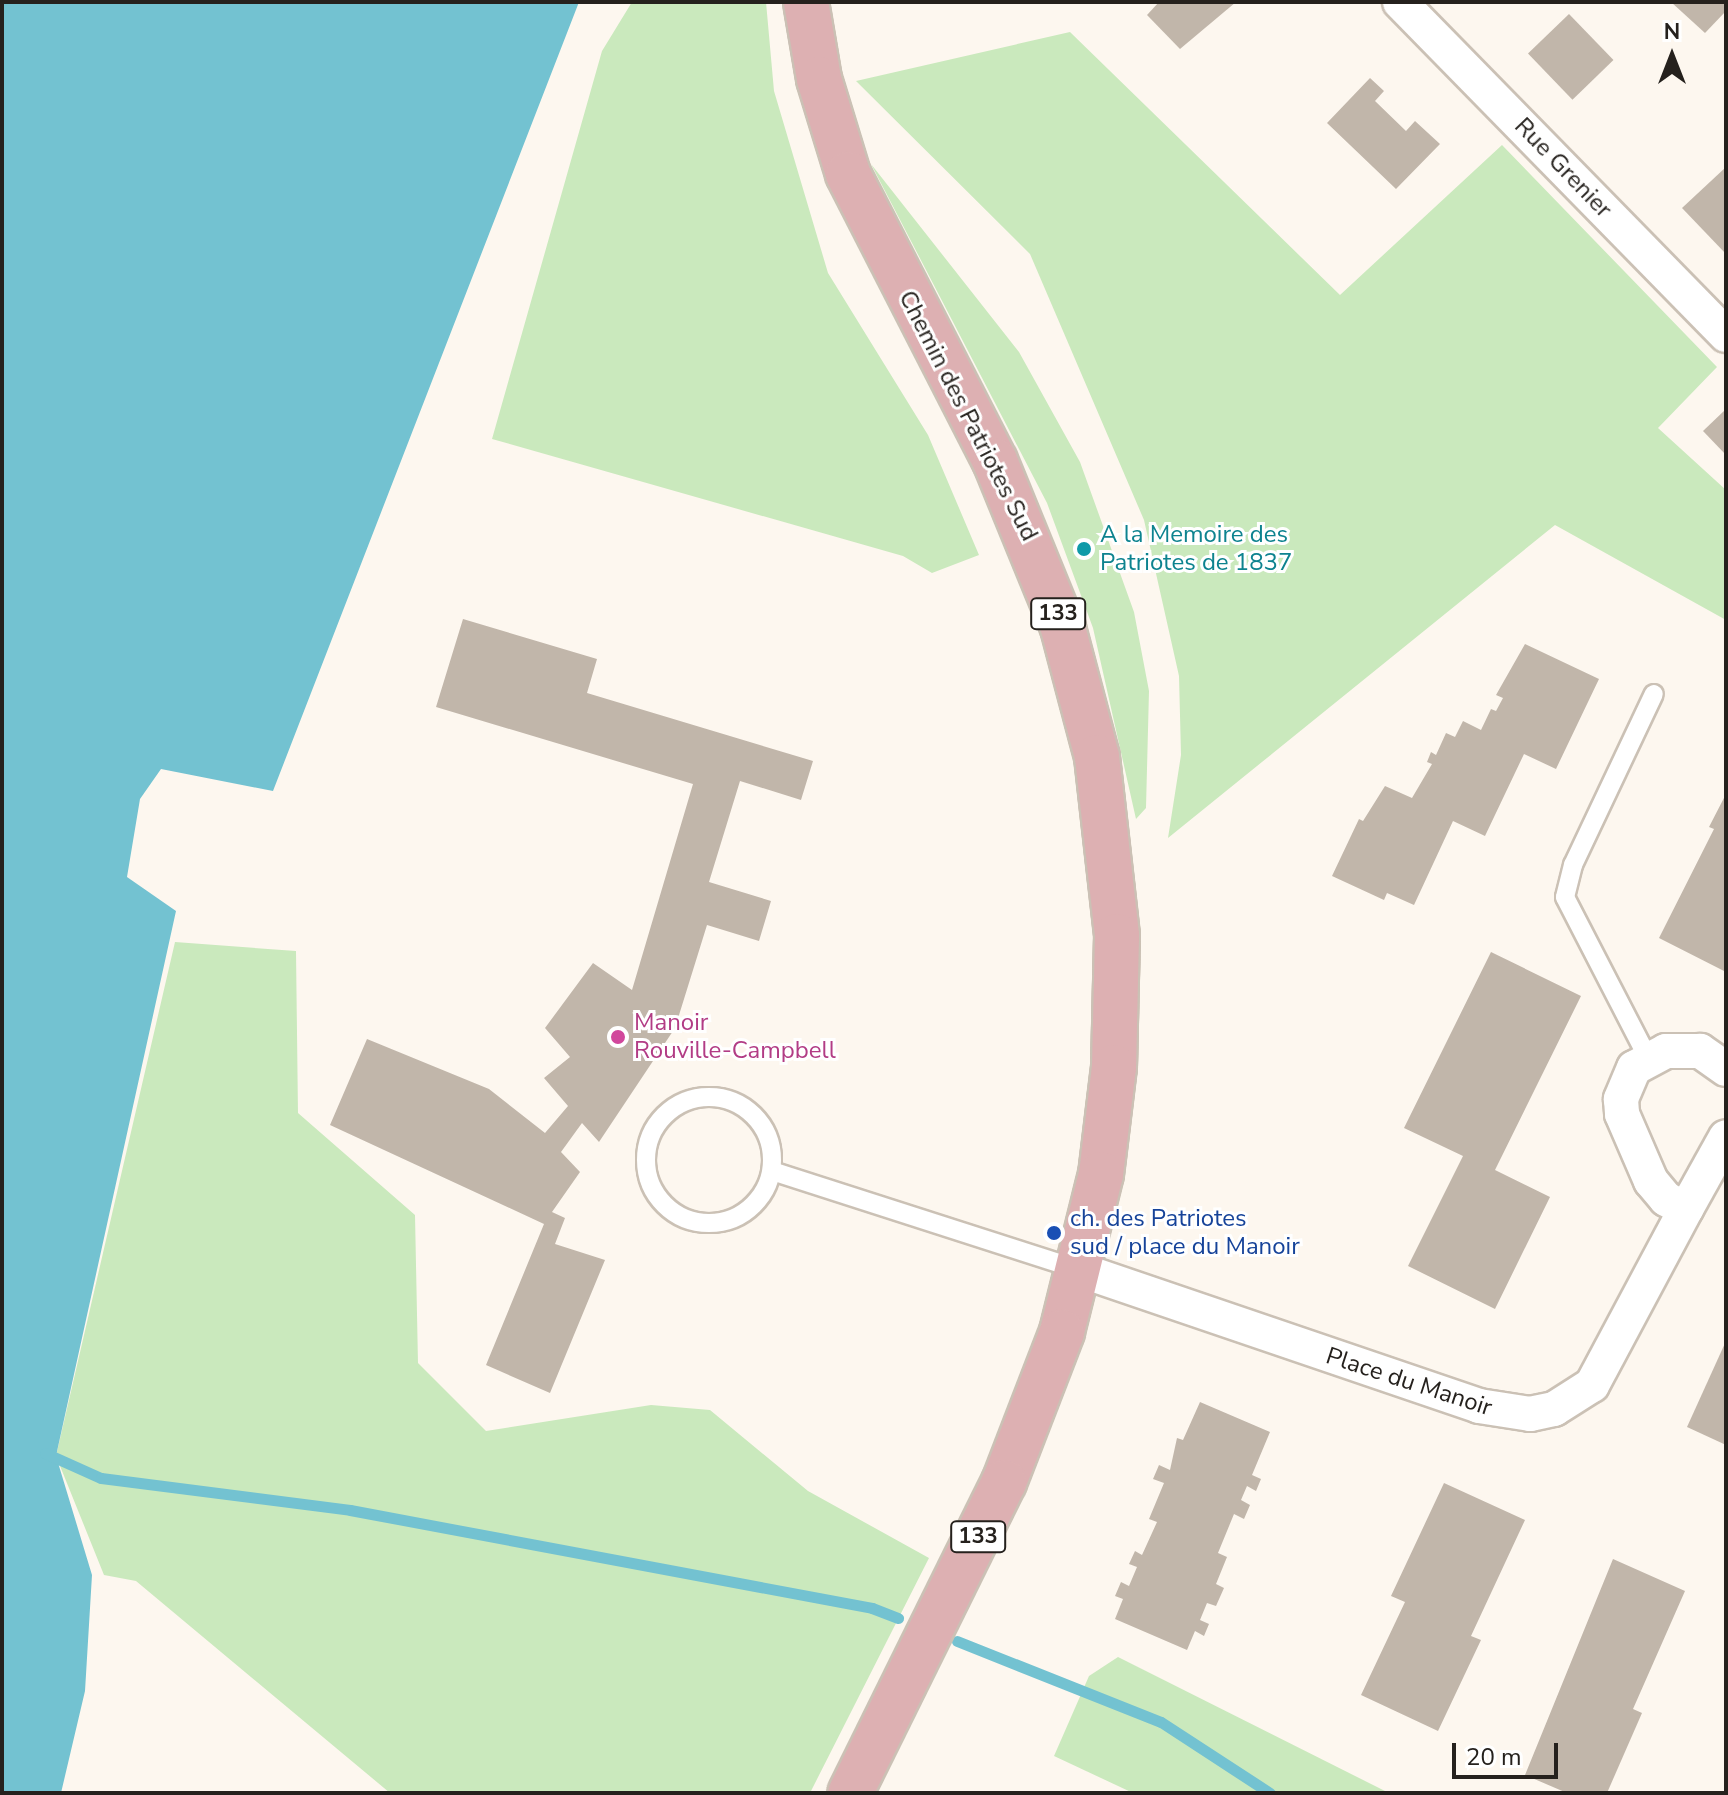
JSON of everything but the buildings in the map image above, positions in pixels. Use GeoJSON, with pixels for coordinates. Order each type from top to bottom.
{"type":"FeatureCollection","features":[{"type":"Feature","properties":{"kind":"main road","name":"Chemin des Patriotes Sud"},"geometry":{"type":"LineString","coordinates":[[806,2],[819,79],[848,174],[1022,519],[1063,628],[1097,757],[1113,882],[1118,996],[1101,1174],[1080,1270],[1038,1402],[1004,1482],[850,1793]]}},
{"type":"Feature","properties":{"kind":"street","name":"Rue Grenier"},"geometry":{"type":"LineString","coordinates":[[1400,2],[1726,335]]}},
{"type":"Feature","properties":{"kind":"street"},"geometry":{"type":"LineString","coordinates":[[1686,1209],[1666,1199],[1651,1181],[1622,1114],[1626,1081],[1648,1058],[1683,1048],[1700,1051],[1726,1069]]}},
{"type":"Feature","properties":{"kind":"street","name":"Place du Manoir"},"geometry":{"type":"LineString","coordinates":[[1080,1270],[1479,1406],[1530,1414],[1554,1409],[1592,1385],[1726,1137]]}},
{"type":"Feature","properties":{"kind":"lane"},"geometry":{"type":"LineString","coordinates":[[1648,1058],[1565,897],[1573,865],[1654,694]]}},
{"type":"Feature","properties":{"kind":"lane"},"geometry":{"type":"LineString","coordinates":[[727,1099],[757,1118],[772,1152],[772,1171],[750,1208],[710,1223],[669,1209],[655,1192],[647,1149],[668,1112],[687,1101],[727,1099]]}},
{"type":"Feature","properties":{"kind":"lane"},"geometry":{"type":"LineString","coordinates":[[772,1171],[1080,1270]]}},
{"type":"Feature","properties":{"kind":"green space"},"geometry":{"type":"Polygon","coordinates":[[[632,2],[766,2],[774,91],[828,273],[928,435],[979,555],[932,573],[903,556],[492,439],[602,51],[632,2]]]}},
{"type":"Feature","properties":{"kind":"green space"},"geometry":{"type":"Polygon","coordinates":[[[1070,32],[1340,295],[1502,145],[1717,367],[1658,428],[1726,490],[1726,620],[1555,525],[1168,838],[1181,755],[1179,676],[1144,520],[1030,254],[856,81],[1070,32]]]}},
{"type":"Feature","properties":{"kind":"green space"},"geometry":{"type":"Polygon","coordinates":[[[871,164],[1019,352],[1080,462],[1134,612],[1149,691],[1146,808],[1136,819],[1093,628],[1047,503],[871,164]]]}},
{"type":"Feature","properties":{"kind":"green space"},"geometry":{"type":"Polygon","coordinates":[[[175,942],[296,951],[298,1113],[415,1215],[418,1363],[486,1431],[651,1405],[710,1410],[808,1491],[929,1558],[810,1793],[390,1793],[136,1581],[104,1575],[56,1456],[175,942]]]}},
{"type":"Feature","properties":{"kind":"green space"},"geometry":{"type":"Polygon","coordinates":[[[1118,1657],[1389,1793],[1133,1793],[1054,1756],[1089,1676],[1118,1657]]]}},
{"type":"Feature","properties":{"kind":"water"},"geometry":{"type":"Polygon","coordinates":[[[2,2],[579,2],[273,791],[161,769],[140,799],[127,877],[176,911],[56,1456],[92,1575],[85,1691],[61,1793],[2,1793],[2,2]]]}},
{"type":"Feature","properties":{"kind":"waterway"},"geometry":{"type":"LineString","coordinates":[[45,1453],[101,1478],[350,1510],[872,1608],[898,1618]]}},
{"type":"Feature","properties":{"kind":"waterway"},"geometry":{"type":"LineString","coordinates":[[957,1641],[1161,1722],[1270,1793]]}},
{"type":"Feature","properties":{"kind":"place","name":"A la Memoire des Patriotes de 1837"},"geometry":{"type":"Point","coordinates":[1084,549]}},
{"type":"Feature","properties":{"kind":"place","name":"Manoir Rouville-Campbell"},"geometry":{"type":"Point","coordinates":[618,1037]}},
{"type":"Feature","properties":{"kind":"place","name":"ch. des Patriotes sud / place du Manoir"},"geometry":{"type":"Point","coordinates":[1054,1233]}}]}
